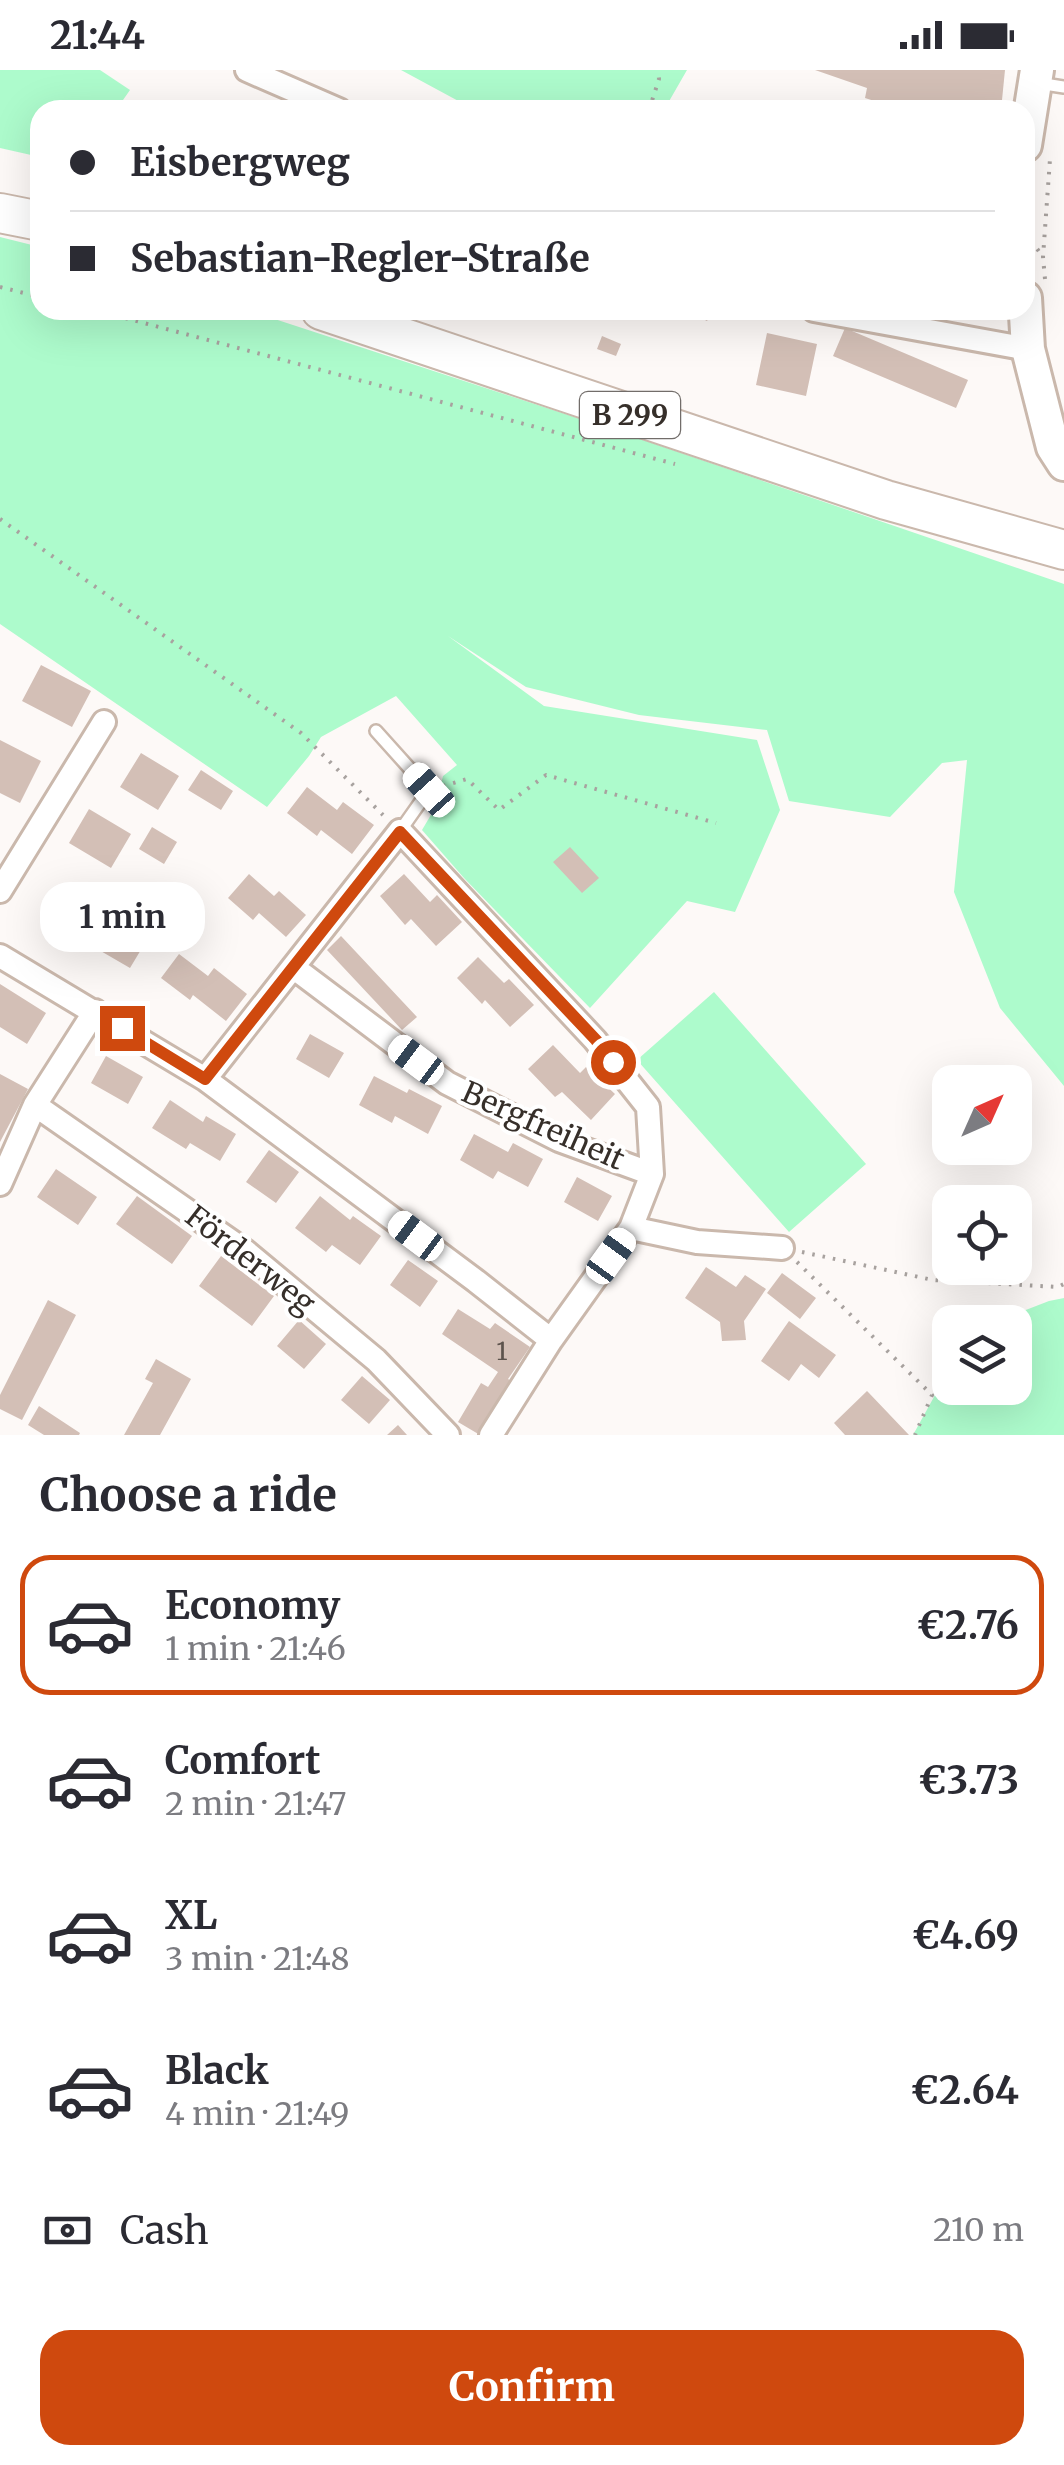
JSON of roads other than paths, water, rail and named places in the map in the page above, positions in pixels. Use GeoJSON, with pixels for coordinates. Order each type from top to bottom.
{"type":"FeatureCollection","features":[{"type":"Feature","properties":{"kind":"main road"},"geometry":{"type":"LineString","coordinates":[[1038,146],[1045,80]]}},
{"type":"Feature","properties":{"kind":"main road"},"geometry":{"type":"LineString","coordinates":[[0,213],[30,219]]}},
{"type":"Feature","properties":{"kind":"main road","name":"B 299"},"geometry":{"type":"LineString","coordinates":[[350,320],[646,421],[940,516],[1054,548]]}},
{"type":"Feature","properties":{"kind":"main road"},"geometry":{"type":"LineString","coordinates":[[1026,320],[1028,349],[1054,447],[1064,464]]}},
{"type":"Feature","properties":{"kind":"street"},"geometry":{"type":"LineString","coordinates":[[247,70],[317,100]]}},
{"type":"Feature","properties":{"kind":"street"},"geometry":{"type":"LineString","coordinates":[[869,320],[1028,349]]}},
{"type":"Feature","properties":{"kind":"street"},"geometry":{"type":"LineString","coordinates":[[0,891],[104,722]]}},
{"type":"Feature","properties":{"kind":"street"},"geometry":{"type":"LineString","coordinates":[[205,1079],[400,832],[596,1040],[648,1107],[652,1174],[631,1228],[551,1340],[490,1435]]}},
{"type":"Feature","properties":{"kind":"street"},"geometry":{"type":"LineString","coordinates":[[0,956],[205,1079],[551,1340]]}},
{"type":"Feature","properties":{"kind":"street","name":"Bergfreiheit"},"geometry":{"type":"LineString","coordinates":[[293,966],[448,1083],[559,1140],[652,1174]]}},
{"type":"Feature","properties":{"kind":"street"},"geometry":{"type":"LineString","coordinates":[[0,1184],[36,1105],[95,1011]]}},
{"type":"Feature","properties":{"kind":"street","name":"Förderweg"},"geometry":{"type":"LineString","coordinates":[[36,1105],[245,1251],[376,1360],[448,1435]]}},
{"type":"Feature","properties":{"kind":"street"},"geometry":{"type":"LineString","coordinates":[[631,1228],[697,1242],[782,1248]]}},
{"type":"Feature","properties":{"kind":"lane"},"geometry":{"type":"LineString","coordinates":[[376,732],[429,790],[400,832]]}}]}
